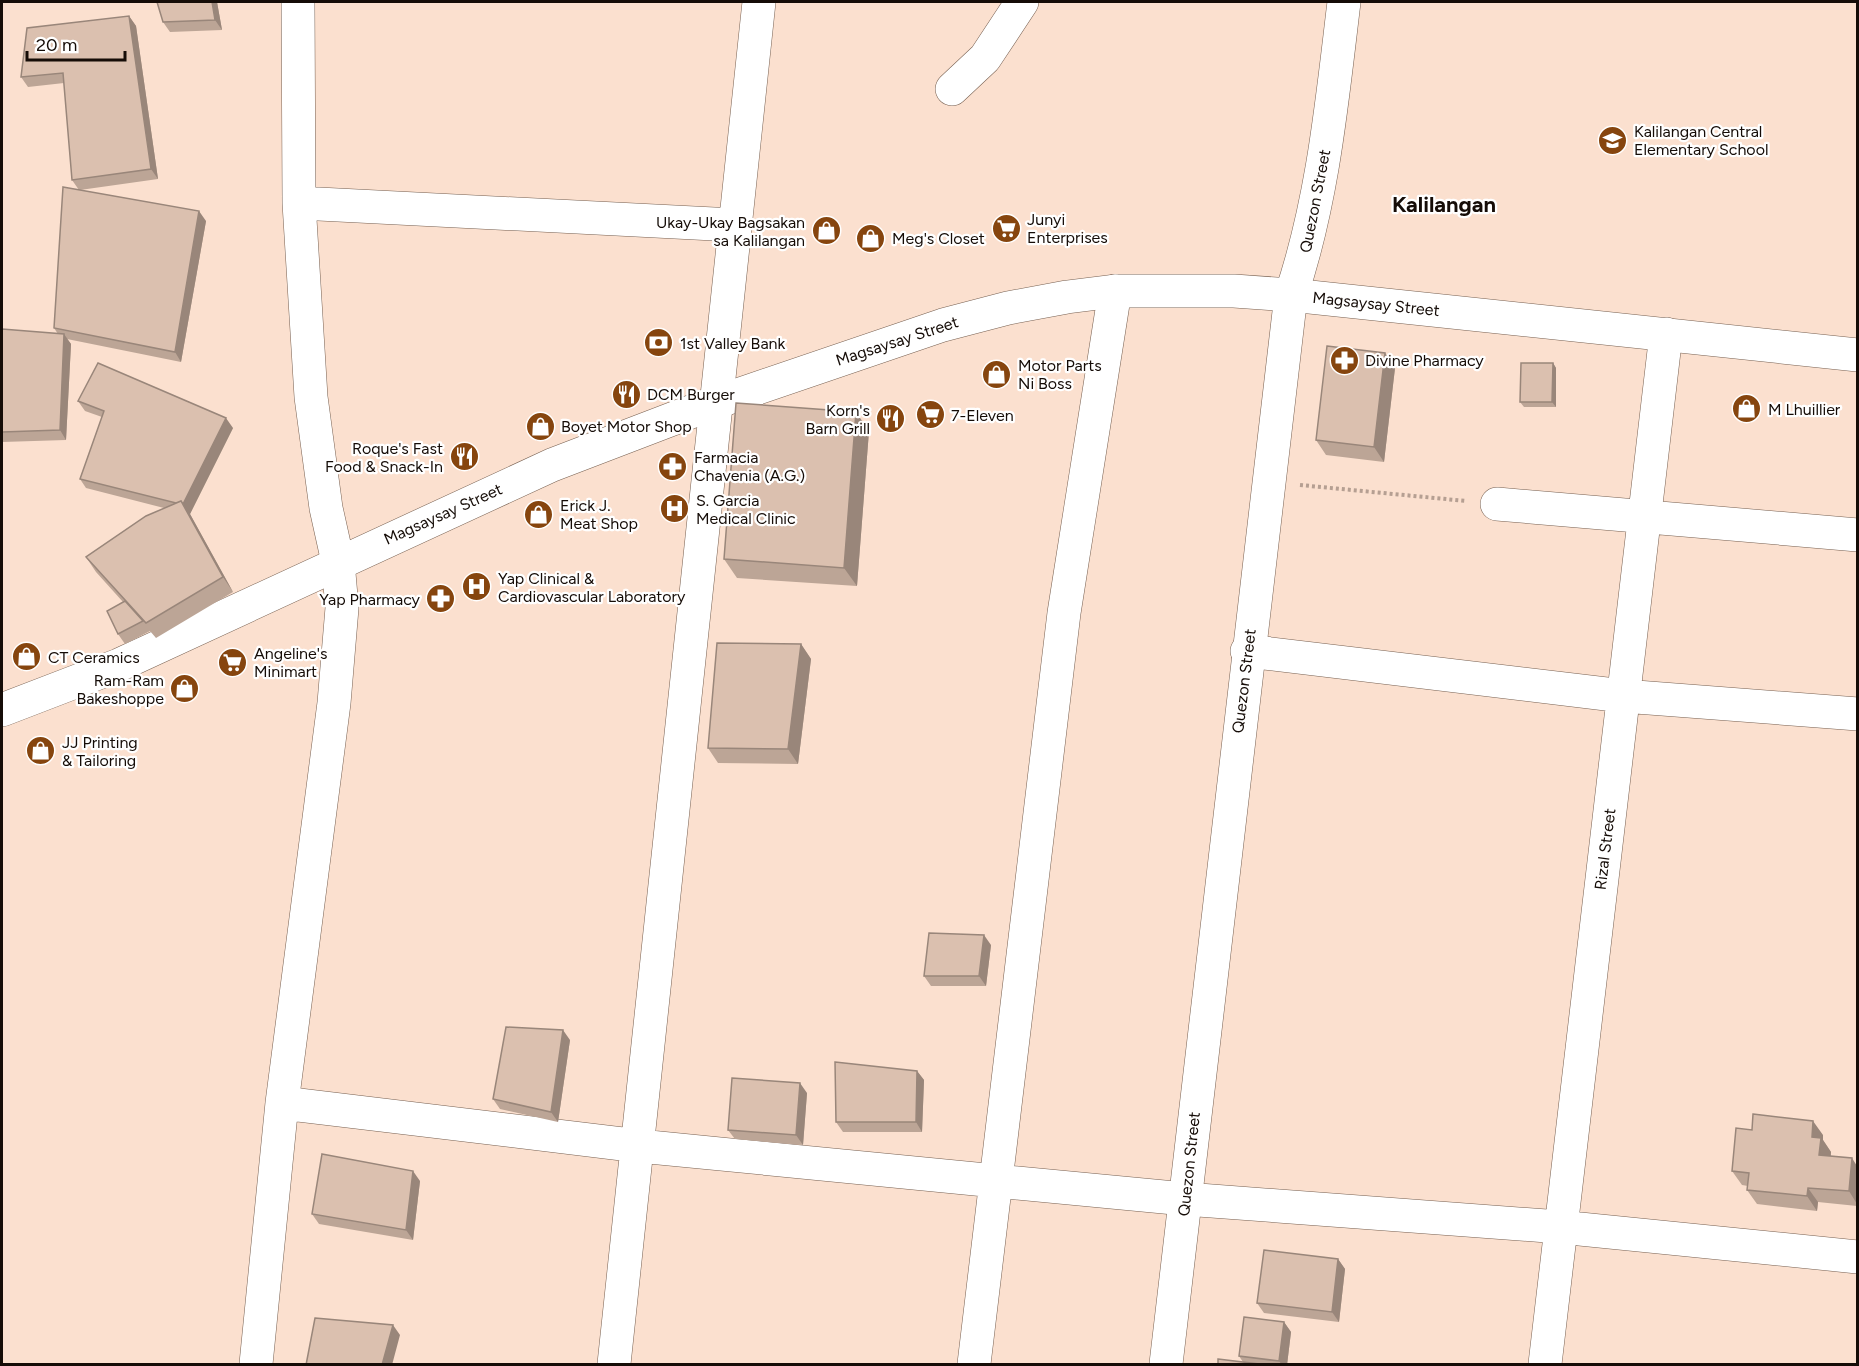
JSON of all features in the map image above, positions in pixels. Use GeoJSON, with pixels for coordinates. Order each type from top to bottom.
{"type":"FeatureCollection","features":[{"type":"Feature","properties":{"kind":"street"},"geometry":{"type":"LineString","coordinates":[[256,1365],[282,1103],[336,679],[342,608],[338,562],[326,508],[311,397],[298,203],[298,2]]}},
{"type":"Feature","properties":{"kind":"street"},"geometry":{"type":"LineString","coordinates":[[614,1365],[639,1146],[714,404],[759,2]]}},
{"type":"Feature","properties":{"kind":"street"},"geometry":{"type":"LineString","coordinates":[[952,89],[985,58],[1022,2]]}},
{"type":"Feature","properties":{"kind":"street","name":"Quezon Street"},"geometry":{"type":"LineString","coordinates":[[1167,1365],[1247,651],[1291,295],[1305,252],[1322,173],[1344,2]]}},
{"type":"Feature","properties":{"kind":"street"},"geometry":{"type":"LineString","coordinates":[[298,203],[734,225]]}},
{"type":"Feature","properties":{"kind":"street"},"geometry":{"type":"LineString","coordinates":[[974,1365],[1064,613],[1115,291]]}},
{"type":"Feature","properties":{"kind":"street","name":"Magsaysay Street"},"geometry":{"type":"LineString","coordinates":[[2,710],[119,665],[552,465],[714,404],[943,325],[1032,304],[1115,291],[1234,291],[1291,295],[1857,355]]}},
{"type":"Feature","properties":{"kind":"street","name":"Rizal Street"},"geometry":{"type":"LineString","coordinates":[[1545,1365],[1642,518],[1666,334]]}},
{"type":"Feature","properties":{"kind":"street"},"geometry":{"type":"LineString","coordinates":[[1497,504],[1857,535]]}},
{"type":"Feature","properties":{"kind":"street"},"geometry":{"type":"LineString","coordinates":[[1247,651],[1623,696],[1857,714]]}},
{"type":"Feature","properties":{"kind":"street"},"geometry":{"type":"LineString","coordinates":[[282,1103],[639,1146],[996,1181],[1185,1199],[1560,1227],[1857,1257]]}},
{"type":"Feature","properties":{"kind":"path"},"geometry":{"type":"LineString","coordinates":[[1267,481],[1497,504]]}},
{"type":"Feature","properties":{"kind":"building"},"geometry":{"type":"Polygon","coordinates":[[[157,2],[212,2],[215,20],[163,22],[157,2]]]}},
{"type":"Feature","properties":{"kind":"building"},"geometry":{"type":"Polygon","coordinates":[[[129,16],[151,169],[72,180],[63,73],[21,77],[27,28],[129,16]]]}},
{"type":"Feature","properties":{"kind":"building"},"geometry":{"type":"Polygon","coordinates":[[[63,187],[199,211],[175,352],[54,328],[63,187]]]}},
{"type":"Feature","properties":{"kind":"building"},"geometry":{"type":"Polygon","coordinates":[[[2,329],[64,334],[60,430],[2,432],[2,329]]]}},
{"type":"Feature","properties":{"kind":"building"},"geometry":{"type":"Polygon","coordinates":[[[1327,346],[1385,353],[1374,447],[1316,440],[1327,346]]]}},
{"type":"Feature","properties":{"kind":"building"},"geometry":{"type":"Polygon","coordinates":[[[98,363],[226,418],[183,504],[181,501],[176,503],[80,479],[104,411],[78,401],[98,363]]]}},
{"type":"Feature","properties":{"kind":"building"},"geometry":{"type":"Polygon","coordinates":[[[1521,363],[1553,363],[1552,402],[1520,402],[1521,363]]]}},
{"type":"Feature","properties":{"kind":"building"},"geometry":{"type":"Polygon","coordinates":[[[736,403],[856,412],[844,568],[724,559],[736,403]]]}},
{"type":"Feature","properties":{"kind":"building"},"geometry":{"type":"Polygon","coordinates":[[[181,501],[223,577],[146,623],[86,557],[146,516],[181,501]]]}},
{"type":"Feature","properties":{"kind":"building"},"geometry":{"type":"Polygon","coordinates":[[[125,601],[143,621],[118,634],[107,611],[125,601]]]}},
{"type":"Feature","properties":{"kind":"building"},"geometry":{"type":"Polygon","coordinates":[[[717,643],[801,644],[788,749],[708,748],[717,643]]]}},
{"type":"Feature","properties":{"kind":"building"},"geometry":{"type":"Polygon","coordinates":[[[929,933],[984,935],[979,976],[924,976],[929,933]]]}},
{"type":"Feature","properties":{"kind":"building"},"geometry":{"type":"Polygon","coordinates":[[[506,1027],[563,1030],[551,1112],[493,1099],[506,1027]]]}},
{"type":"Feature","properties":{"kind":"building"},"geometry":{"type":"Polygon","coordinates":[[[835,1062],[917,1071],[916,1122],[836,1122],[835,1062]]]}},
{"type":"Feature","properties":{"kind":"building"},"geometry":{"type":"Polygon","coordinates":[[[732,1078],[800,1083],[796,1135],[728,1130],[732,1078]]]}},
{"type":"Feature","properties":{"kind":"building"},"geometry":{"type":"Polygon","coordinates":[[[1753,1114],[1813,1121],[1812,1137],[1821,1138],[1819,1155],[1852,1158],[1849,1191],[1808,1188],[1807,1196],[1747,1190],[1749,1173],[1732,1171],[1736,1128],[1752,1130],[1753,1114]]]}},
{"type":"Feature","properties":{"kind":"building"},"geometry":{"type":"Polygon","coordinates":[[[322,1154],[413,1171],[406,1230],[312,1214],[322,1154]]]}},
{"type":"Feature","properties":{"kind":"building"},"geometry":{"type":"Polygon","coordinates":[[[1264,1250],[1338,1259],[1332,1312],[1257,1303],[1264,1250]]]}},
{"type":"Feature","properties":{"kind":"building"},"geometry":{"type":"Polygon","coordinates":[[[1244,1317],[1284,1322],[1279,1361],[1239,1356],[1244,1317]]]}},
{"type":"Feature","properties":{"kind":"building"},"geometry":{"type":"Polygon","coordinates":[[[315,1318],[393,1325],[382,1365],[306,1365],[315,1318]]]}},
{"type":"Feature","properties":{"kind":"building"},"geometry":{"type":"Polygon","coordinates":[[[1218,1359],[1259,1364],[1259,1365],[1218,1365],[1218,1359]]]}},
{"type":"Feature","properties":{"kind":"place","name":"Kalilangan Central Elementary School"},"geometry":{"type":"Point","coordinates":[1613,140]}},
{"type":"Feature","properties":{"kind":"place","name":"Junyi Enterprises"},"geometry":{"type":"Point","coordinates":[1006,228]}},
{"type":"Feature","properties":{"kind":"place","name":"Ukay-Ukay Bagsakan sa Kalilangan"},"geometry":{"type":"Point","coordinates":[826,231]}},
{"type":"Feature","properties":{"kind":"place","name":"Meg's Closet"},"geometry":{"type":"Point","coordinates":[871,238]}},
{"type":"Feature","properties":{"kind":"place","name":"1st Valley Bank"},"geometry":{"type":"Point","coordinates":[659,343]}},
{"type":"Feature","properties":{"kind":"place","name":"Divine Pharmacy"},"geometry":{"type":"Point","coordinates":[1344,360]}},
{"type":"Feature","properties":{"kind":"place","name":"Motor Parts Ni Boss"},"geometry":{"type":"Point","coordinates":[997,374]}},
{"type":"Feature","properties":{"kind":"place","name":"DCM Burger"},"geometry":{"type":"Point","coordinates":[626,394]}},
{"type":"Feature","properties":{"kind":"place","name":"M Lhuillier"},"geometry":{"type":"Point","coordinates":[1747,409]}},
{"type":"Feature","properties":{"kind":"place","name":"7-Eleven"},"geometry":{"type":"Point","coordinates":[930,415]}},
{"type":"Feature","properties":{"kind":"place","name":"Korn's Barn Grill"},"geometry":{"type":"Point","coordinates":[891,419]}},
{"type":"Feature","properties":{"kind":"place","name":"Boyet Motor Shop"},"geometry":{"type":"Point","coordinates":[540,426]}},
{"type":"Feature","properties":{"kind":"place","name":"Roque's Fast Food & Snack-In"},"geometry":{"type":"Point","coordinates":[464,457]}},
{"type":"Feature","properties":{"kind":"place","name":"Farmacia Chavenia (A.G.)"},"geometry":{"type":"Point","coordinates":[673,466]}},
{"type":"Feature","properties":{"kind":"place","name":"S. Garcia Medical Clinic"},"geometry":{"type":"Point","coordinates":[675,509]}},
{"type":"Feature","properties":{"kind":"place","name":"Erick J. Meat Shop"},"geometry":{"type":"Point","coordinates":[539,514]}},
{"type":"Feature","properties":{"kind":"place","name":"Yap Clinical & Cardiovascular Laboratory"},"geometry":{"type":"Point","coordinates":[477,587]}},
{"type":"Feature","properties":{"kind":"place","name":"Yap Pharmacy"},"geometry":{"type":"Point","coordinates":[441,599]}},
{"type":"Feature","properties":{"kind":"place","name":"CT Ceramics"},"geometry":{"type":"Point","coordinates":[27,657]}},
{"type":"Feature","properties":{"kind":"place","name":"Angeline's Minimart"},"geometry":{"type":"Point","coordinates":[233,662]}},
{"type":"Feature","properties":{"kind":"place","name":"Ram-Ram Bakeshoppe"},"geometry":{"type":"Point","coordinates":[185,689]}},
{"type":"Feature","properties":{"kind":"place","name":"JJ Printing & Tailoring"},"geometry":{"type":"Point","coordinates":[41,751]}},
{"type":"Feature","properties":{"kind":"district","name":"Kalilangan"},"geometry":{"type":"Point","coordinates":[1444,204]}}]}
